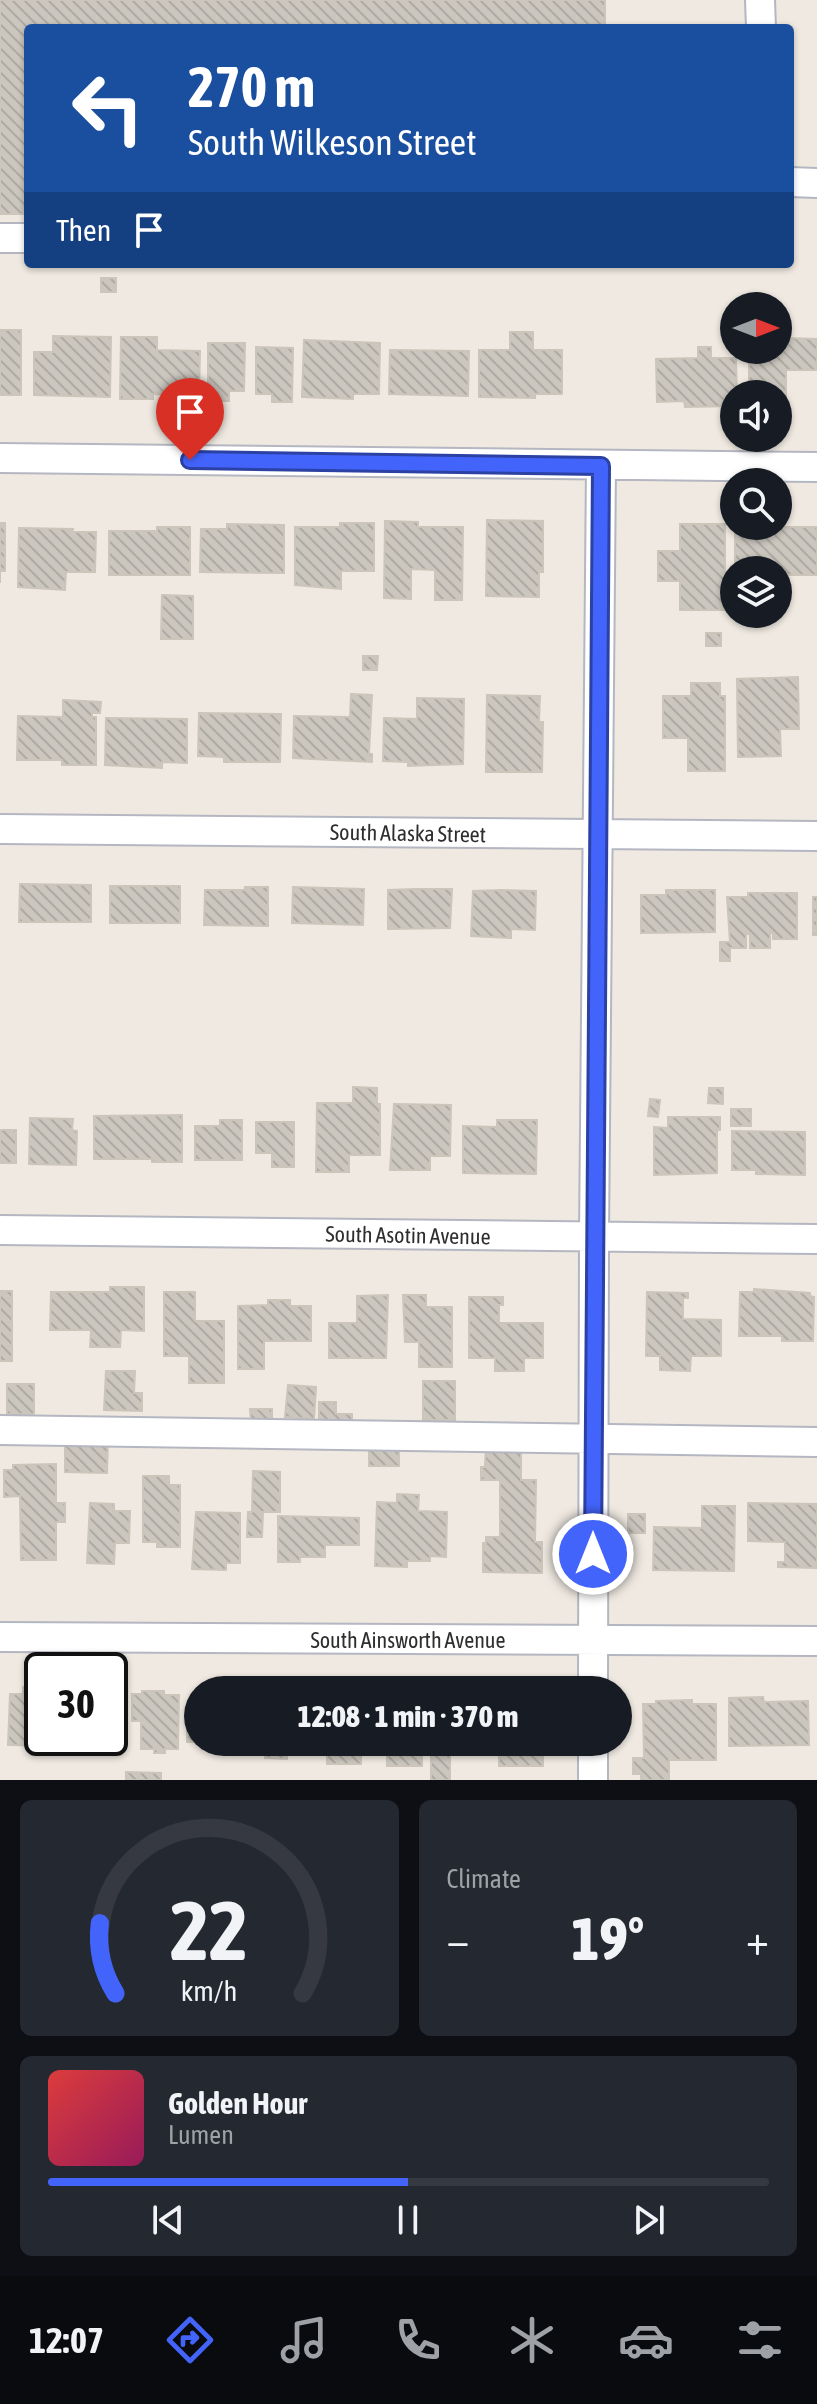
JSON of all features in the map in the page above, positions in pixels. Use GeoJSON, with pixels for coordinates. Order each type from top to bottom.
{"type":"FeatureCollection","features":[{"type":"Feature","properties":{"kind":"street"},"geometry":{"type":"LineString","coordinates":[[760,0],[761,24]]}},
{"type":"Feature","properties":{"kind":"street"},"geometry":{"type":"LineString","coordinates":[[794,182],[817,183]]}},
{"type":"Feature","properties":{"kind":"street"},"geometry":{"type":"LineString","coordinates":[[0,238],[24,238]]}},
{"type":"Feature","properties":{"kind":"street"},"geometry":{"type":"LineString","coordinates":[[0,458],[817,467]]}},
{"type":"Feature","properties":{"kind":"street"},"geometry":{"type":"LineString","coordinates":[[593,1676],[601,466]]}},
{"type":"Feature","properties":{"kind":"street","name":"South Alaska Street"},"geometry":{"type":"LineString","coordinates":[[0,829],[817,836]]}},
{"type":"Feature","properties":{"kind":"street","name":"South Asotin Avenue"},"geometry":{"type":"LineString","coordinates":[[0,1230],[817,1239]]}},
{"type":"Feature","properties":{"kind":"street"},"geometry":{"type":"LineString","coordinates":[[0,1430],[817,1442]]}},
{"type":"Feature","properties":{"kind":"street","name":"South Ainsworth Avenue"},"geometry":{"type":"LineString","coordinates":[[0,1637],[817,1641]]}},
{"type":"Feature","properties":{"kind":"street"},"geometry":{"type":"LineString","coordinates":[[593,1756],[593,1780]]}},
{"type":"Feature","properties":{"kind":"building"},"geometry":{"type":"Polygon","coordinates":[[[0,0],[605,0],[605,24],[24,24],[24,214],[0,214],[0,0]]]}},
{"type":"Feature","properties":{"kind":"building"},"geometry":{"type":"Polygon","coordinates":[[[101,278],[116,278],[116,292],[101,292],[101,278]]]}},
{"type":"Feature","properties":{"kind":"building"},"geometry":{"type":"Polygon","coordinates":[[[0,330],[21,330],[21,395],[0,395],[0,330]]]}},
{"type":"Feature","properties":{"kind":"building"},"geometry":{"type":"Polygon","coordinates":[[[510,332],[533,332],[533,350],[562,350],[562,394],[535,394],[535,398],[479,397],[479,350],[510,350],[510,332]]]}},
{"type":"Feature","properties":{"kind":"building"},"geometry":{"type":"Polygon","coordinates":[[[53,336],[111,337],[110,397],[34,395],[34,352],[53,352],[53,336]]]}},
{"type":"Feature","properties":{"kind":"building"},"geometry":{"type":"Polygon","coordinates":[[[121,337],[157,337],[157,350],[200,351],[199,395],[153,394],[153,399],[120,399],[121,337]]]}},
{"type":"Feature","properties":{"kind":"building"},"geometry":{"type":"Polygon","coordinates":[[[792,338],[817,339],[817,370],[786,370],[786,380],[749,380],[749,364],[792,364],[792,338]]]}},
{"type":"Feature","properties":{"kind":"building"},"geometry":{"type":"Polygon","coordinates":[[[304,340],[380,343],[379,394],[353,394],[353,399],[302,397],[304,340]]]}},
{"type":"Feature","properties":{"kind":"building"},"geometry":{"type":"Polygon","coordinates":[[[208,343],[245,343],[244,391],[229,391],[229,401],[208,401],[208,343]]]}},
{"type":"Feature","properties":{"kind":"building"},"geometry":{"type":"Polygon","coordinates":[[[256,347],[293,348],[292,402],[272,402],[272,394],[256,394],[256,347]]]}},
{"type":"Feature","properties":{"kind":"building"},"geometry":{"type":"Polygon","coordinates":[[[698,347],[711,347],[711,358],[720,358],[720,364],[736,364],[737,380],[720,380],[720,406],[685,407],[684,401],[657,402],[656,359],[698,358],[698,347]]]}},
{"type":"Feature","properties":{"kind":"building"},"geometry":{"type":"Polygon","coordinates":[[[390,350],[469,351],[468,396],[389,394],[390,350]]]}},
{"type":"Feature","properties":{"kind":"building"},"geometry":{"type":"Polygon","coordinates":[[[487,520],[543,521],[543,572],[539,572],[539,597],[486,596],[487,520]]]}},
{"type":"Feature","properties":{"kind":"building"},"geometry":{"type":"Polygon","coordinates":[[[385,521],[418,522],[418,527],[463,527],[462,600],[435,600],[435,570],[411,569],[411,599],[384,598],[385,521]]]}},
{"type":"Feature","properties":{"kind":"building"},"geometry":{"type":"Polygon","coordinates":[[[0,523],[5,523],[5,571],[0,571],[0,523]]]}},
{"type":"Feature","properties":{"kind":"building"},"geometry":{"type":"Polygon","coordinates":[[[340,523],[374,523],[374,571],[341,571],[341,589],[295,585],[295,527],[340,527],[340,523]]]}},
{"type":"Feature","properties":{"kind":"building"},"geometry":{"type":"Polygon","coordinates":[[[227,524],[284,525],[284,573],[200,572],[201,529],[227,529],[227,524]]]}},
{"type":"Feature","properties":{"kind":"building"},"geometry":{"type":"Polygon","coordinates":[[[680,524],[720,524],[720,540],[725,540],[725,556],[720,556],[720,610],[680,610],[680,581],[658,581],[658,551],[680,551],[680,524]]]}},
{"type":"Feature","properties":{"kind":"building"},"geometry":{"type":"Polygon","coordinates":[[[157,527],[190,527],[190,575],[109,575],[109,531],[157,531],[157,527]]]}},
{"type":"Feature","properties":{"kind":"building"},"geometry":{"type":"Polygon","coordinates":[[[792,527],[817,527],[817,575],[792,575],[792,556],[735,556],[735,540],[792,540],[792,527]]]}},
{"type":"Feature","properties":{"kind":"building"},"geometry":{"type":"Polygon","coordinates":[[[19,528],[96,532],[95,572],[66,572],[65,590],[18,587],[19,528]]]}},
{"type":"Feature","properties":{"kind":"building"},"geometry":{"type":"Polygon","coordinates":[[[162,595],[193,596],[193,639],[161,639],[162,595]]]}},
{"type":"Feature","properties":{"kind":"building"},"geometry":{"type":"Polygon","coordinates":[[[706,633],[721,633],[721,646],[706,646],[706,633]]]}},
{"type":"Feature","properties":{"kind":"building"},"geometry":{"type":"Polygon","coordinates":[[[363,656],[378,656],[377,670],[363,670],[363,656]]]}},
{"type":"Feature","properties":{"kind":"building"},"geometry":{"type":"Polygon","coordinates":[[[798,677],[799,729],[780,729],[781,756],[738,757],[737,679],[798,677]]]}},
{"type":"Feature","properties":{"kind":"building"},"geometry":{"type":"Polygon","coordinates":[[[691,683],[720,683],[720,696],[725,696],[725,771],[688,771],[688,738],[663,738],[663,696],[691,696],[691,683]]]}},
{"type":"Feature","properties":{"kind":"building"},"geometry":{"type":"Polygon","coordinates":[[[351,694],[372,695],[369,754],[372,754],[372,762],[293,758],[294,716],[350,717],[351,694]]]}},
{"type":"Feature","properties":{"kind":"building"},"geometry":{"type":"Polygon","coordinates":[[[487,695],[540,696],[542,772],[486,772],[487,695]]]}},
{"type":"Feature","properties":{"kind":"building"},"geometry":{"type":"Polygon","coordinates":[[[417,698],[464,699],[463,764],[408,766],[408,762],[383,761],[384,718],[417,719],[417,698]]]}},
{"type":"Feature","properties":{"kind":"building"},"geometry":{"type":"Polygon","coordinates":[[[63,700],[101,702],[100,713],[92,713],[92,717],[96,717],[96,765],[62,765],[62,760],[17,760],[18,716],[63,717],[63,700]]]}},
{"type":"Feature","properties":{"kind":"building"},"geometry":{"type":"Polygon","coordinates":[[[199,713],[281,714],[280,762],[224,762],[224,757],[198,756],[199,713]]]}},
{"type":"Feature","properties":{"kind":"building"},"geometry":{"type":"Polygon","coordinates":[[[106,718],[187,719],[187,763],[162,762],[162,768],[105,765],[106,718]]]}},
{"type":"Feature","properties":{"kind":"building"},"geometry":{"type":"Polygon","coordinates":[[[20,884],[91,885],[91,922],[19,922],[20,884]]]}},
{"type":"Feature","properties":{"kind":"building"},"geometry":{"type":"Polygon","coordinates":[[[110,886],[180,886],[180,923],[110,923],[110,886]]]}},
{"type":"Feature","properties":{"kind":"building"},"geometry":{"type":"Polygon","coordinates":[[[245,887],[268,887],[268,926],[204,925],[205,890],[245,890],[245,887]]]}},
{"type":"Feature","properties":{"kind":"building"},"geometry":{"type":"Polygon","coordinates":[[[293,887],[364,889],[363,925],[292,923],[293,887]]]}},
{"type":"Feature","properties":{"kind":"building"},"geometry":{"type":"Polygon","coordinates":[[[452,889],[450,928],[388,929],[388,890],[452,889]]]}},
{"type":"Feature","properties":{"kind":"building"},"geometry":{"type":"Polygon","coordinates":[[[666,890],[715,890],[715,932],[641,933],[641,895],[666,895],[666,890]]]}},
{"type":"Feature","properties":{"kind":"building"},"geometry":{"type":"Polygon","coordinates":[[[473,891],[536,891],[535,930],[511,929],[511,938],[471,936],[473,891]]]}},
{"type":"Feature","properties":{"kind":"building"},"geometry":{"type":"Polygon","coordinates":[[[748,893],[797,893],[797,939],[773,939],[773,933],[770,933],[770,948],[750,948],[750,934],[746,934],[746,948],[730,948],[730,961],[720,961],[720,942],[730,942],[727,897],[748,897],[748,893]]]}},
{"type":"Feature","properties":{"kind":"building"},"geometry":{"type":"Polygon","coordinates":[[[813,897],[817,897],[817,935],[813,935],[813,897]]]}},
{"type":"Feature","properties":{"kind":"building"},"geometry":{"type":"Polygon","coordinates":[[[353,1087],[377,1088],[380,1155],[349,1155],[349,1172],[316,1172],[317,1103],[353,1103],[353,1087]]]}},
{"type":"Feature","properties":{"kind":"building"},"geometry":{"type":"Polygon","coordinates":[[[709,1088],[723,1088],[723,1104],[708,1103],[709,1088]]]}},
{"type":"Feature","properties":{"kind":"building"},"geometry":{"type":"Polygon","coordinates":[[[650,1099],[660,1100],[658,1117],[648,1116],[650,1099]]]}},
{"type":"Feature","properties":{"kind":"building"},"geometry":{"type":"Polygon","coordinates":[[[394,1104],[451,1105],[450,1156],[430,1156],[430,1170],[390,1170],[394,1104]]]}},
{"type":"Feature","properties":{"kind":"building"},"geometry":{"type":"Polygon","coordinates":[[[731,1109],[751,1109],[751,1126],[731,1126],[731,1109]]]}},
{"type":"Feature","properties":{"kind":"building"},"geometry":{"type":"Polygon","coordinates":[[[182,1115],[182,1162],[94,1159],[94,1116],[182,1115]]]}},
{"type":"Feature","properties":{"kind":"building"},"geometry":{"type":"Polygon","coordinates":[[[668,1117],[720,1117],[717,1173],[654,1175],[654,1127],[668,1128],[668,1117]]]}},
{"type":"Feature","properties":{"kind":"building"},"geometry":{"type":"Polygon","coordinates":[[[30,1118],[73,1119],[72,1130],[77,1131],[76,1165],[29,1164],[30,1118]]]}},
{"type":"Feature","properties":{"kind":"building"},"geometry":{"type":"Polygon","coordinates":[[[220,1120],[242,1120],[242,1160],[195,1160],[195,1126],[220,1126],[220,1120]]]}},
{"type":"Feature","properties":{"kind":"building"},"geometry":{"type":"Polygon","coordinates":[[[497,1120],[537,1120],[536,1174],[463,1173],[463,1126],[497,1127],[497,1120]]]}},
{"type":"Feature","properties":{"kind":"building"},"geometry":{"type":"Polygon","coordinates":[[[256,1122],[294,1122],[294,1167],[272,1167],[272,1153],[256,1153],[256,1122]]]}},
{"type":"Feature","properties":{"kind":"building"},"geometry":{"type":"Polygon","coordinates":[[[0,1130],[16,1130],[16,1163],[0,1163],[0,1130]]]}},
{"type":"Feature","properties":{"kind":"building"},"geometry":{"type":"Polygon","coordinates":[[[732,1131],[805,1132],[805,1175],[732,1170],[732,1131]]]}},
{"type":"Feature","properties":{"kind":"building"},"geometry":{"type":"Polygon","coordinates":[[[110,1287],[144,1287],[144,1331],[121,1330],[120,1347],[90,1347],[91,1330],[50,1330],[51,1292],[110,1292],[110,1287]]]}},
{"type":"Feature","properties":{"kind":"building"},"geometry":{"type":"Polygon","coordinates":[[[754,1289],[810,1293],[814,1297],[813,1341],[782,1341],[782,1336],[739,1336],[740,1292],[754,1292],[754,1289]]]}},
{"type":"Feature","properties":{"kind":"building"},"geometry":{"type":"Polygon","coordinates":[[[0,1291],[12,1291],[12,1361],[0,1361],[0,1291]]]}},
{"type":"Feature","properties":{"kind":"building"},"geometry":{"type":"Polygon","coordinates":[[[164,1292],[195,1292],[195,1321],[224,1321],[224,1383],[189,1383],[189,1356],[164,1356],[164,1292]]]}},
{"type":"Feature","properties":{"kind":"building"},"geometry":{"type":"Polygon","coordinates":[[[647,1292],[688,1293],[688,1298],[683,1298],[683,1319],[721,1320],[721,1356],[691,1356],[690,1371],[660,1370],[660,1356],[646,1356],[647,1292]]]}},
{"type":"Feature","properties":{"kind":"building"},"geometry":{"type":"Polygon","coordinates":[[[388,1295],[386,1358],[329,1358],[329,1323],[357,1323],[357,1296],[388,1295]]]}},
{"type":"Feature","properties":{"kind":"building"},"geometry":{"type":"Polygon","coordinates":[[[403,1295],[426,1295],[426,1307],[452,1307],[452,1367],[419,1367],[419,1342],[405,1342],[403,1295]]]}},
{"type":"Feature","properties":{"kind":"building"},"geometry":{"type":"Polygon","coordinates":[[[469,1297],[503,1297],[503,1305],[499,1305],[499,1323],[543,1323],[543,1358],[524,1358],[524,1371],[495,1371],[495,1358],[469,1358],[469,1297]]]}},
{"type":"Feature","properties":{"kind":"building"},"geometry":{"type":"Polygon","coordinates":[[[268,1300],[290,1300],[290,1306],[311,1306],[311,1341],[264,1341],[264,1369],[238,1369],[238,1306],[268,1305],[268,1300]]]}},
{"type":"Feature","properties":{"kind":"building"},"geometry":{"type":"Polygon","coordinates":[[[106,1371],[135,1371],[134,1393],[142,1393],[142,1411],[104,1410],[106,1371]]]}},
{"type":"Feature","properties":{"kind":"building"},"geometry":{"type":"Polygon","coordinates":[[[423,1381],[455,1381],[455,1420],[423,1420],[423,1381]]]}},
{"type":"Feature","properties":{"kind":"building"},"geometry":{"type":"Polygon","coordinates":[[[7,1384],[34,1384],[34,1414],[7,1414],[7,1384]]]}},
{"type":"Feature","properties":{"kind":"building"},"geometry":{"type":"Polygon","coordinates":[[[288,1385],[316,1387],[314,1419],[285,1417],[288,1385]]]}},
{"type":"Feature","properties":{"kind":"building"},"geometry":{"type":"Polygon","coordinates":[[[319,1402],[336,1402],[336,1414],[352,1414],[352,1422],[319,1422],[319,1402]]]}},
{"type":"Feature","properties":{"kind":"building"},"geometry":{"type":"Polygon","coordinates":[[[250,1409],[272,1409],[272,1421],[251,1421],[250,1409]]]}},
{"type":"Feature","properties":{"kind":"building"},"geometry":{"type":"Polygon","coordinates":[[[65,1440],[108,1440],[107,1473],[65,1472],[65,1440]]]}},
{"type":"Feature","properties":{"kind":"building"},"geometry":{"type":"Polygon","coordinates":[[[369,1440],[399,1440],[399,1466],[369,1466],[369,1440]]]}},
{"type":"Feature","properties":{"kind":"building"},"geometry":{"type":"Polygon","coordinates":[[[486,1443],[521,1443],[521,1480],[536,1480],[535,1542],[542,1542],[542,1573],[483,1572],[483,1543],[486,1543],[486,1537],[500,1537],[500,1480],[481,1480],[486,1443]]]}},
{"type":"Feature","properties":{"kind":"building"},"geometry":{"type":"Polygon","coordinates":[[[56,1464],[56,1503],[65,1503],[65,1522],[56,1522],[56,1560],[21,1560],[20,1496],[4,1497],[4,1470],[13,1470],[13,1465],[56,1464]]]}},
{"type":"Feature","properties":{"kind":"building"},"geometry":{"type":"Polygon","coordinates":[[[253,1471],[280,1472],[280,1512],[263,1512],[262,1537],[247,1537],[248,1512],[252,1512],[253,1471]]]}},
{"type":"Feature","properties":{"kind":"building"},"geometry":{"type":"Polygon","coordinates":[[[143,1476],[169,1476],[169,1485],[180,1485],[180,1547],[157,1547],[157,1542],[143,1542],[143,1476]]]}},
{"type":"Feature","properties":{"kind":"building"},"geometry":{"type":"Polygon","coordinates":[[[397,1494],[419,1495],[418,1511],[447,1512],[446,1557],[430,1556],[430,1561],[407,1561],[407,1567],[375,1566],[377,1502],[397,1503],[397,1494]]]}},
{"type":"Feature","properties":{"kind":"building"},"geometry":{"type":"Polygon","coordinates":[[[90,1503],[114,1504],[114,1511],[130,1511],[129,1543],[115,1543],[114,1564],[87,1563],[90,1503]]]}},
{"type":"Feature","properties":{"kind":"building"},"geometry":{"type":"Polygon","coordinates":[[[748,1503],[817,1504],[817,1568],[778,1567],[778,1562],[785,1562],[785,1542],[748,1541],[748,1503]]]}},
{"type":"Feature","properties":{"kind":"building"},"geometry":{"type":"Polygon","coordinates":[[[702,1506],[735,1506],[734,1571],[653,1570],[654,1527],[702,1528],[702,1506]]]}},
{"type":"Feature","properties":{"kind":"building"},"geometry":{"type":"Polygon","coordinates":[[[196,1512],[240,1513],[240,1563],[226,1563],[226,1570],[192,1569],[196,1512]]]}},
{"type":"Feature","properties":{"kind":"building"},"geometry":{"type":"Polygon","coordinates":[[[628,1514],[645,1514],[645,1533],[628,1533],[628,1514]]]}},
{"type":"Feature","properties":{"kind":"building"},"geometry":{"type":"Polygon","coordinates":[[[278,1516],[359,1518],[359,1545],[325,1545],[325,1557],[300,1557],[300,1562],[278,1562],[278,1516]]]}},
{"type":"Feature","properties":{"kind":"building"},"geometry":{"type":"Polygon","coordinates":[[[24,1687],[24,1745],[8,1745],[10,1694],[23,1694],[24,1687]]]}},
{"type":"Feature","properties":{"kind":"building"},"geometry":{"type":"Polygon","coordinates":[[[142,1691],[179,1695],[178,1749],[154,1753],[154,1749],[141,1749],[141,1721],[132,1721],[132,1694],[142,1694],[142,1691]]]}},
{"type":"Feature","properties":{"kind":"building"},"geometry":{"type":"Polygon","coordinates":[[[763,1697],[764,1702],[808,1701],[809,1745],[729,1746],[729,1698],[763,1697]]]}},
{"type":"Feature","properties":{"kind":"building"},"geometry":{"type":"Polygon","coordinates":[[[692,1700],[692,1704],[716,1704],[716,1760],[669,1760],[669,1780],[641,1780],[641,1774],[633,1774],[633,1758],[644,1758],[643,1704],[692,1700]]]}},
{"type":"Feature","properties":{"kind":"building"},"geometry":{"type":"Polygon","coordinates":[[[265,1756],[287,1756],[287,1759],[265,1756]]]}},
{"type":"Feature","properties":{"kind":"building"},"geometry":{"type":"Polygon","coordinates":[[[327,1756],[361,1756],[361,1764],[327,1764],[327,1756]]]}},
{"type":"Feature","properties":{"kind":"building"},"geometry":{"type":"Polygon","coordinates":[[[387,1756],[422,1756],[422,1766],[387,1766],[387,1756]]]}},
{"type":"Feature","properties":{"kind":"building"},"geometry":{"type":"Polygon","coordinates":[[[431,1756],[450,1756],[450,1780],[431,1780],[431,1756]]]}},
{"type":"Feature","properties":{"kind":"building"},"geometry":{"type":"Polygon","coordinates":[[[499,1756],[543,1756],[543,1766],[499,1766],[499,1756]]]}},
{"type":"Feature","properties":{"kind":"building"},"geometry":{"type":"Polygon","coordinates":[[[126,1772],[161,1773],[161,1780],[126,1780],[126,1772]]]}},
{"type":"Feature","properties":{"kind":"route"},"geometry":{"type":"LineString","coordinates":[[190,460],[601,466],[593,1554]]}}]}
